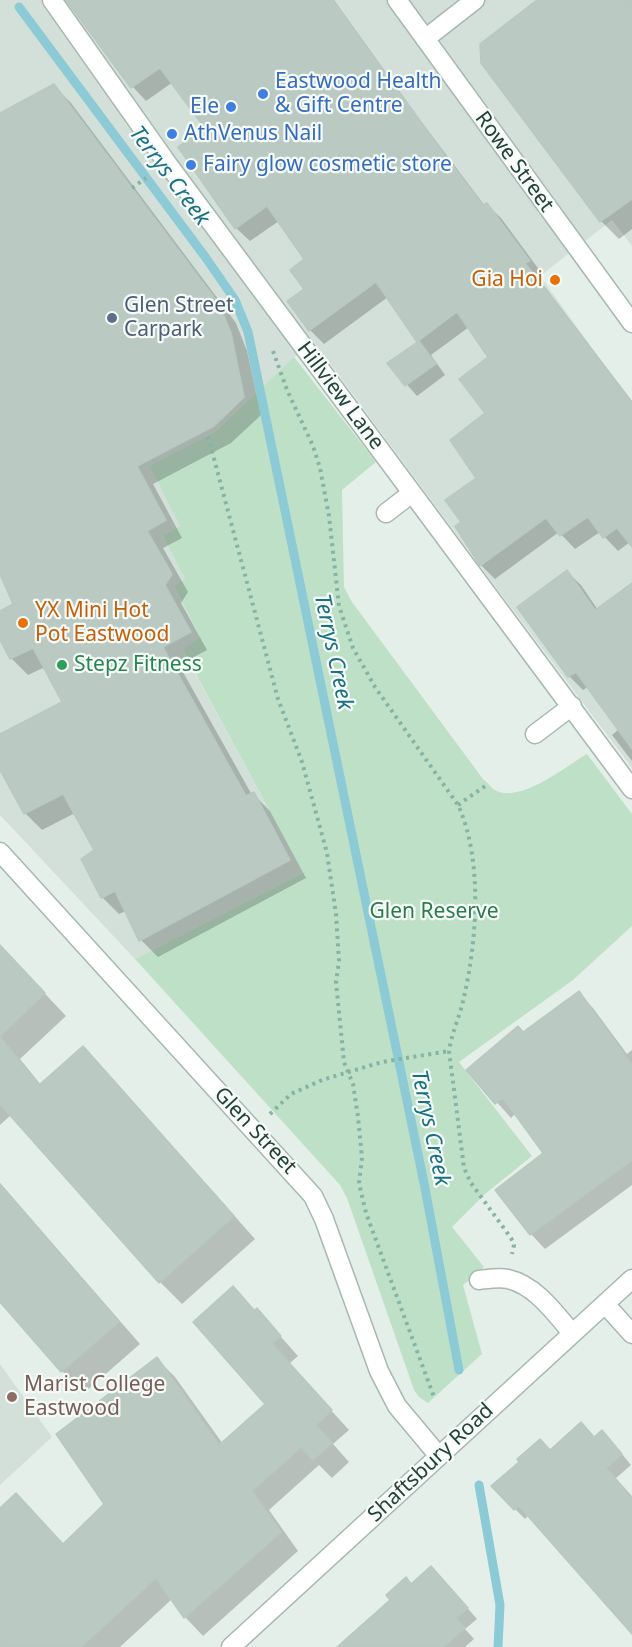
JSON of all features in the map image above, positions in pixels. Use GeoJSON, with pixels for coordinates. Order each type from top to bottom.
{"type":"FeatureCollection","features":[{"type":"Feature","properties":{"kind":"street","name":"Hillview Lane"},"geometry":{"type":"LineString","coordinates":[[52,0],[167,163],[632,789]]}},
{"type":"Feature","properties":{"kind":"street","name":"Rowe Street"},"geometry":{"type":"LineString","coordinates":[[397,0],[632,322]]}},
{"type":"Feature","properties":{"kind":"street"},"geometry":{"type":"LineString","coordinates":[[425,39],[475,0]]}},
{"type":"Feature","properties":{"kind":"street"},"geometry":{"type":"LineString","coordinates":[[386,513],[412,493]]}},
{"type":"Feature","properties":{"kind":"street"},"geometry":{"type":"LineString","coordinates":[[535,734],[572,706]]}},
{"type":"Feature","properties":{"kind":"street","name":"Glen Street"},"geometry":{"type":"LineString","coordinates":[[0,852],[313,1196],[324,1219],[379,1371],[397,1406],[438,1455]]}},
{"type":"Feature","properties":{"kind":"street"},"geometry":{"type":"LineString","coordinates":[[479,1280],[506,1278],[524,1284],[573,1334]]}},
{"type":"Feature","properties":{"kind":"street","name":"Shaftsbury Road"},"geometry":{"type":"LineString","coordinates":[[231,1647],[632,1279]]}},
{"type":"Feature","properties":{"kind":"street"},"geometry":{"type":"LineString","coordinates":[[604,1304],[632,1334]]}},
{"type":"Feature","properties":{"kind":"path"},"geometry":{"type":"LineString","coordinates":[[272,346],[321,468],[339,606],[353,648],[375,687],[458,805],[467,824],[477,912],[464,998],[452,1033],[449,1051],[464,1168],[471,1183],[514,1245],[506,1278]]}},
{"type":"Feature","properties":{"kind":"path"},"geometry":{"type":"LineString","coordinates":[[208,436],[278,699],[302,762],[327,853],[337,926],[339,961],[336,982],[344,1062],[353,1084],[362,1158],[358,1183],[366,1213],[434,1397]]}},
{"type":"Feature","properties":{"kind":"path"},"geometry":{"type":"LineString","coordinates":[[458,805],[488,784]]}},
{"type":"Feature","properties":{"kind":"path"},"geometry":{"type":"LineString","coordinates":[[253,1130],[291,1094],[322,1080],[382,1062],[449,1051]]}},
{"type":"Feature","properties":{"kind":"shaded area"},"geometry":{"type":"Polygon","coordinates":[[[0,0],[632,0],[632,246],[612,220],[540,276],[632,403],[632,768],[314,342],[294,357],[215,432],[151,466],[180,526],[163,536],[185,579],[174,586],[200,637],[183,651],[303,873],[135,959],[0,815],[0,0]]]}},
{"type":"Feature","properties":{"kind":"shaded area","name":"Marist College Eastwood"},"geometry":{"type":"Polygon","coordinates":[[[0,1364],[52,1437],[0,1485],[0,1364]]]}},
{"type":"Feature","properties":{"kind":"green space","name":"Glen Reserve"},"geometry":{"type":"Polygon","coordinates":[[[294,357],[376,462],[342,490],[344,587],[352,602],[483,779],[493,789],[503,793],[528,789],[587,754],[632,814],[632,926],[573,980],[459,1062],[532,1156],[485,1194],[452,1227],[484,1267],[463,1285],[482,1354],[428,1403],[414,1390],[347,1198],[340,1185],[135,959],[303,873],[183,650],[200,637],[174,586],[185,579],[163,536],[180,526],[150,466],[215,432],[294,357]]]}},
{"type":"Feature","properties":{"kind":"building"},"geometry":{"type":"Polygon","coordinates":[[[66,0],[333,0],[444,154],[483,205],[487,203],[530,261],[525,263],[632,402],[632,547],[617,528],[603,538],[588,517],[560,536],[546,518],[480,566],[455,526],[461,522],[445,500],[476,478],[450,440],[485,413],[459,379],[488,357],[457,312],[417,342],[376,282],[309,331],[287,301],[304,289],[290,270],[304,259],[267,206],[235,229],[178,147],[204,127],[160,68],[131,88],[66,0]]]}},
{"type":"Feature","properties":{"kind":"building"},"geometry":{"type":"Polygon","coordinates":[[[537,0],[632,0],[632,199],[600,222],[481,63],[480,44],[537,0]]]}},
{"type":"Feature","properties":{"kind":"building"},"geometry":{"type":"Polygon","coordinates":[[[54,84],[219,304],[231,333],[244,397],[214,426],[137,466],[166,520],[147,531],[172,574],[165,585],[191,632],[163,647],[246,796],[254,792],[290,860],[139,941],[115,891],[101,898],[81,859],[94,850],[63,794],[24,814],[0,770],[0,734],[62,702],[33,648],[10,659],[0,640],[0,611],[13,604],[0,574],[0,113],[54,84]]]}},
{"type":"Feature","properties":{"kind":"building"},"geometry":{"type":"Polygon","coordinates":[[[419,341],[436,364],[405,386],[387,363],[419,341]]]}},
{"type":"Feature","properties":{"kind":"building"},"geometry":{"type":"Polygon","coordinates":[[[567,570],[595,610],[632,583],[632,749],[576,672],[568,677],[517,607],[567,570]]]}},
{"type":"Feature","properties":{"kind":"building"},"geometry":{"type":"Polygon","coordinates":[[[0,945],[45,993],[0,1036],[0,945]]]}},
{"type":"Feature","properties":{"kind":"building"},"geometry":{"type":"Polygon","coordinates":[[[579,991],[632,1065],[632,1160],[530,1235],[495,1190],[543,1153],[503,1098],[495,1104],[466,1070],[518,1026],[523,1032],[579,991]]]}},
{"type":"Feature","properties":{"kind":"building"},"geometry":{"type":"Polygon","coordinates":[[[0,1037],[39,1085],[83,1046],[234,1216],[159,1283],[0,1104],[0,1037]]]}},
{"type":"Feature","properties":{"kind":"building"},"geometry":{"type":"Polygon","coordinates":[[[0,1184],[119,1322],[61,1372],[0,1302],[0,1184]]]}},
{"type":"Feature","properties":{"kind":"building"},"geometry":{"type":"Polygon","coordinates":[[[233,1286],[254,1310],[257,1308],[281,1336],[272,1344],[332,1410],[316,1425],[332,1443],[313,1460],[301,1447],[252,1491],[281,1532],[184,1618],[156,1578],[81,1647],[0,1647],[0,1508],[16,1493],[63,1544],[104,1504],[56,1434],[157,1357],[219,1445],[265,1404],[193,1322],[233,1286]]]}},
{"type":"Feature","properties":{"kind":"building"},"geometry":{"type":"Polygon","coordinates":[[[581,1422],[594,1437],[602,1430],[622,1454],[606,1468],[632,1497],[632,1634],[519,1506],[514,1510],[491,1486],[519,1462],[517,1459],[540,1439],[550,1450],[581,1422]]]}},
{"type":"Feature","properties":{"kind":"building"},"geometry":{"type":"Polygon","coordinates":[[[431,1566],[468,1608],[456,1618],[465,1628],[443,1647],[337,1647],[390,1600],[386,1595],[406,1577],[411,1584],[431,1566]]]}},
{"type":"Feature","properties":{"kind":"waterway","name":"Terrys Creek"},"geometry":{"type":"LineString","coordinates":[[19,7],[206,258],[235,300],[248,332],[424,1183],[459,1370]]}},
{"type":"Feature","properties":{"kind":"waterway","name":"Terrys Creek"},"geometry":{"type":"LineString","coordinates":[[479,1485],[500,1605],[498,1647]]}},
{"type":"Feature","properties":{"kind":"place","name":"Eastwood Health & Gift Centre"},"geometry":{"type":"Point","coordinates":[263,94]}},
{"type":"Feature","properties":{"kind":"place","name":"Ele"},"geometry":{"type":"Point","coordinates":[231,107]}},
{"type":"Feature","properties":{"kind":"place","name":"AthVenus Nail"},"geometry":{"type":"Point","coordinates":[172,134]}},
{"type":"Feature","properties":{"kind":"place","name":"Fairy glow cosmetic store"},"geometry":{"type":"Point","coordinates":[191,165]}},
{"type":"Feature","properties":{"kind":"place","name":"Gia Hoi"},"geometry":{"type":"Point","coordinates":[555,280]}},
{"type":"Feature","properties":{"kind":"place","name":"Glen Street Carpark"},"geometry":{"type":"Point","coordinates":[112,318]}},
{"type":"Feature","properties":{"kind":"place","name":"YX Mini Hot Pot Eastwood"},"geometry":{"type":"Point","coordinates":[23,623]}},
{"type":"Feature","properties":{"kind":"place","name":"Stepz Fitness"},"geometry":{"type":"Point","coordinates":[62,665]}},
{"type":"Feature","properties":{"kind":"place","name":"Marist College Eastwood"},"geometry":{"type":"Point","coordinates":[12,1397]}}]}
